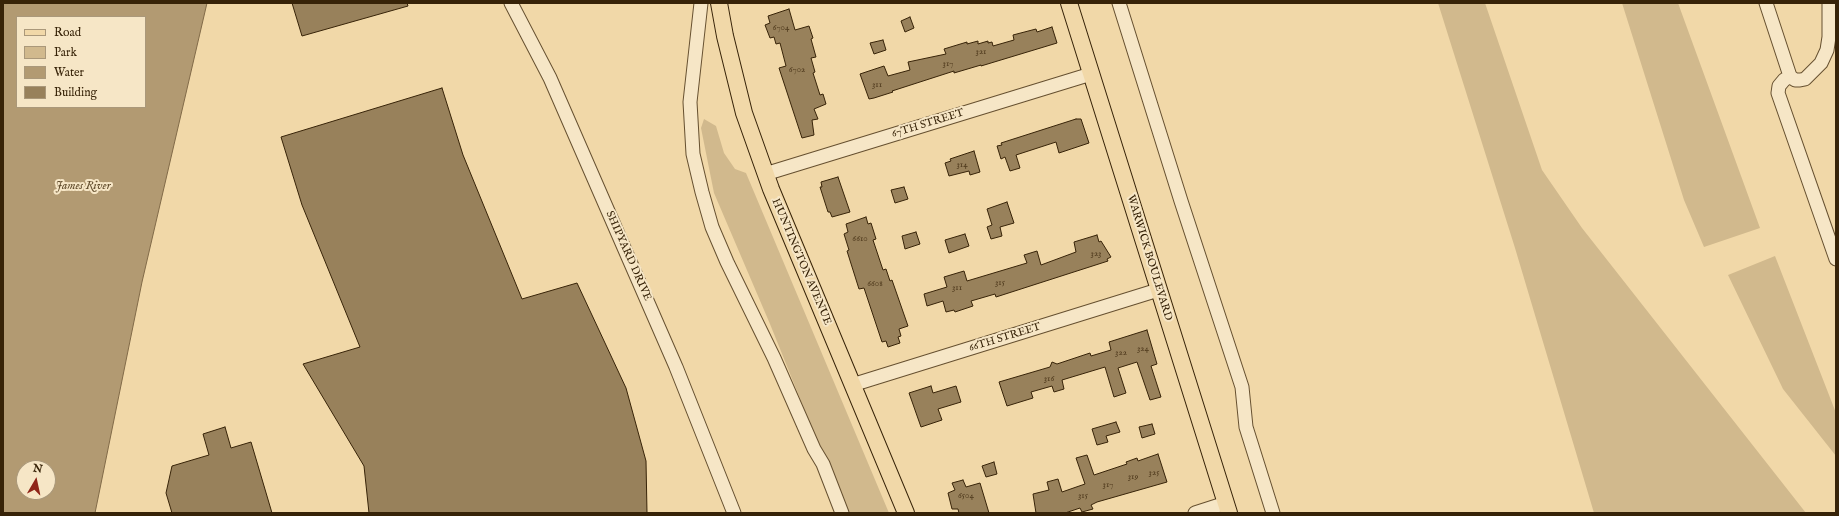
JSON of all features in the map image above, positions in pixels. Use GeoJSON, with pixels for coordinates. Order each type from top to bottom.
{"type":"FeatureCollection","features":[{"type":"Feature","properties":{"kind":"main road","name":"HUNTINGTON AVENUE"},"geometry":{"type":"LineString","coordinates":[[719,3],[725,36],[744,113],[766,174],[906,513]]}},
{"type":"Feature","properties":{"kind":"main road","name":"WARWICK BOULEVARD"},"geometry":{"type":"LineString","coordinates":[[1069,3],[1158,290],[1228,508]]}},
{"type":"Feature","properties":{"kind":"street","name":"SHIPYARD DRIVE"},"geometry":{"type":"LineString","coordinates":[[511,3],[550,78],[676,367],[734,513]]}},
{"type":"Feature","properties":{"kind":"street"},"geometry":{"type":"LineString","coordinates":[[701,3],[690,102],[693,154],[702,192],[712,227],[727,262],[784,379],[814,449],[823,464],[842,513]]}},
{"type":"Feature","properties":{"kind":"street"},"geometry":{"type":"LineString","coordinates":[[1119,3],[1181,202],[1242,387],[1246,427],[1273,513]]}},
{"type":"Feature","properties":{"kind":"street"},"geometry":{"type":"LineString","coordinates":[[1766,3],[1790,76],[1795,80],[1805,79],[1821,63],[1827,50],[1829,37],[1829,3]]}},
{"type":"Feature","properties":{"kind":"street","name":"67TH STREET"},"geometry":{"type":"LineString","coordinates":[[766,174],[1091,74]]}},
{"type":"Feature","properties":{"kind":"street"},"geometry":{"type":"LineString","coordinates":[[1790,76],[1779,86],[1778,93],[1836,259]]}},
{"type":"Feature","properties":{"kind":"street","name":"66TH STREET"},"geometry":{"type":"LineString","coordinates":[[852,385],[1158,290]]}},
{"type":"Feature","properties":{"kind":"street"},"geometry":{"type":"LineString","coordinates":[[1195,513],[1228,508]]}},
{"type":"Feature","properties":{"kind":"green space"},"geometry":{"type":"Polygon","coordinates":[[[1438,3],[1485,3],[1542,170],[1582,228],[1806,513],[1594,513],[1515,248],[1438,3]]]}},
{"type":"Feature","properties":{"kind":"green space"},"geometry":{"type":"Polygon","coordinates":[[[1622,3],[1678,3],[1760,228],[1704,247],[1684,200],[1622,3]]]}},
{"type":"Feature","properties":{"kind":"green space"},"geometry":{"type":"Polygon","coordinates":[[[704,119],[716,126],[724,153],[735,169],[746,173],[889,513],[846,513],[770,324],[714,193],[701,128],[704,119]]]}},
{"type":"Feature","properties":{"kind":"green space"},"geometry":{"type":"Polygon","coordinates":[[[1775,256],[1836,413],[1836,456],[1783,389],[1728,275],[1775,256]]]}},
{"type":"Feature","properties":{"kind":"water","name":"James River"},"geometry":{"type":"Polygon","coordinates":[[[3,3],[207,3],[142,282],[95,513],[3,513],[3,3]]]}},
{"type":"Feature","properties":{"kind":"building"},"geometry":{"type":"Polygon","coordinates":[[[292,3],[407,3],[408,6],[302,36],[292,3]]]}},
{"type":"Feature","properties":{"kind":"building"},"geometry":{"type":"Polygon","coordinates":[[[789,9],[795,30],[809,26],[813,38],[811,39],[816,57],[811,58],[815,72],[813,73],[820,95],[823,94],[826,104],[814,109],[818,119],[812,120],[814,135],[802,138],[779,68],[786,66],[780,43],[776,44],[774,37],[770,38],[765,25],[770,23],[768,16],[789,9]]]}},
{"type":"Feature","properties":{"kind":"building"},"geometry":{"type":"Polygon","coordinates":[[[910,17],[914,28],[905,32],[901,21],[910,17]]]}},
{"type":"Feature","properties":{"kind":"building"},"geometry":{"type":"Polygon","coordinates":[[[1052,27],[1057,43],[981,66],[954,73],[954,71],[874,98],[869,99],[860,74],[884,66],[888,76],[910,70],[908,62],[946,54],[944,49],[967,42],[967,44],[978,41],[978,44],[988,41],[988,43],[992,42],[993,46],[1014,40],[1013,35],[1036,29],[1037,32],[1052,27]]]}},
{"type":"Feature","properties":{"kind":"building"},"geometry":{"type":"Polygon","coordinates":[[[883,40],[886,50],[874,54],[870,43],[883,40]]]}},
{"type":"Feature","properties":{"kind":"building"},"geometry":{"type":"Polygon","coordinates":[[[442,88],[463,155],[522,299],[577,283],[626,388],[646,461],[647,513],[369,513],[364,466],[303,364],[360,347],[302,205],[281,137],[442,88]]]}},
{"type":"Feature","properties":{"kind":"building"},"geometry":{"type":"Polygon","coordinates":[[[1076,119],[1081,119],[1089,143],[1059,153],[1056,142],[1016,155],[1020,168],[1010,171],[1005,157],[1001,159],[997,146],[1002,145],[1001,143],[1076,119]]]}},
{"type":"Feature","properties":{"kind":"building"},"geometry":{"type":"Polygon","coordinates":[[[974,151],[980,172],[970,175],[969,171],[949,176],[945,163],[951,161],[950,159],[974,151]]]}},
{"type":"Feature","properties":{"kind":"building"},"geometry":{"type":"Polygon","coordinates":[[[838,177],[850,212],[832,217],[830,212],[828,212],[820,187],[822,187],[821,182],[838,177]]]}},
{"type":"Feature","properties":{"kind":"building"},"geometry":{"type":"Polygon","coordinates":[[[904,187],[908,199],[895,203],[891,190],[904,187]]]}},
{"type":"Feature","properties":{"kind":"building"},"geometry":{"type":"Polygon","coordinates":[[[1007,202],[1014,223],[1000,227],[1002,236],[991,239],[987,227],[992,225],[987,209],[1007,202]]]}},
{"type":"Feature","properties":{"kind":"building"},"geometry":{"type":"Polygon","coordinates":[[[866,217],[868,224],[871,223],[876,239],[873,240],[883,270],[886,269],[890,281],[892,280],[908,326],[899,329],[901,336],[898,337],[900,343],[888,347],[886,341],[882,342],[864,288],[859,289],[847,251],[849,250],[844,234],[848,232],[846,224],[866,217]]]}},
{"type":"Feature","properties":{"kind":"building"},"geometry":{"type":"Polygon","coordinates":[[[916,232],[920,244],[905,249],[902,236],[916,232]]]}},
{"type":"Feature","properties":{"kind":"building"},"geometry":{"type":"Polygon","coordinates":[[[965,234],[969,246],[949,253],[945,240],[965,234]]]}},
{"type":"Feature","properties":{"kind":"building"},"geometry":{"type":"Polygon","coordinates":[[[1097,235],[1099,242],[1101,241],[1111,257],[1107,259],[1108,261],[996,297],[995,294],[971,301],[973,306],[955,312],[954,310],[946,312],[943,301],[927,306],[924,294],[947,287],[944,277],[964,271],[967,281],[1027,263],[1024,255],[1037,251],[1041,265],[1076,252],[1074,242],[1097,235]]]}},
{"type":"Feature","properties":{"kind":"building"},"geometry":{"type":"Polygon","coordinates":[[[1147,330],[1157,364],[1151,366],[1161,397],[1150,400],[1137,362],[1118,368],[1126,393],[1114,397],[1105,367],[1062,380],[1064,389],[1054,392],[1052,386],[1031,392],[1033,398],[1007,406],[999,382],[1050,367],[1052,362],[1057,364],[1090,353],[1091,356],[1111,350],[1109,342],[1147,330]]]}},
{"type":"Feature","properties":{"kind":"building"},"geometry":{"type":"Polygon","coordinates":[[[931,386],[933,393],[956,386],[961,402],[938,409],[942,420],[921,427],[909,393],[931,386]]]}},
{"type":"Feature","properties":{"kind":"building"},"geometry":{"type":"Polygon","coordinates":[[[1116,422],[1120,432],[1106,436],[1108,442],[1097,445],[1092,429],[1116,422]]]}},
{"type":"Feature","properties":{"kind":"building"},"geometry":{"type":"Polygon","coordinates":[[[1152,424],[1155,434],[1142,438],[1139,427],[1152,424]]]}},
{"type":"Feature","properties":{"kind":"building"},"geometry":{"type":"Polygon","coordinates":[[[225,427],[231,448],[251,442],[272,513],[172,513],[166,493],[172,466],[209,455],[203,434],[225,427]]]}},
{"type":"Feature","properties":{"kind":"building"},"geometry":{"type":"Polygon","coordinates":[[[1158,454],[1167,482],[1097,502],[1091,505],[1093,509],[1082,512],[1080,508],[1065,513],[1036,513],[1033,494],[1049,490],[1047,482],[1058,479],[1062,492],[1085,484],[1076,458],[1087,455],[1094,475],[1127,464],[1126,462],[1137,458],[1138,461],[1158,454]]]}},
{"type":"Feature","properties":{"kind":"building"},"geometry":{"type":"Polygon","coordinates":[[[994,462],[997,474],[986,477],[982,466],[994,462]]]}},
{"type":"Feature","properties":{"kind":"building"},"geometry":{"type":"Polygon","coordinates":[[[963,480],[966,487],[980,483],[989,513],[959,513],[958,509],[952,509],[948,493],[955,490],[952,483],[963,480]]]}}]}
